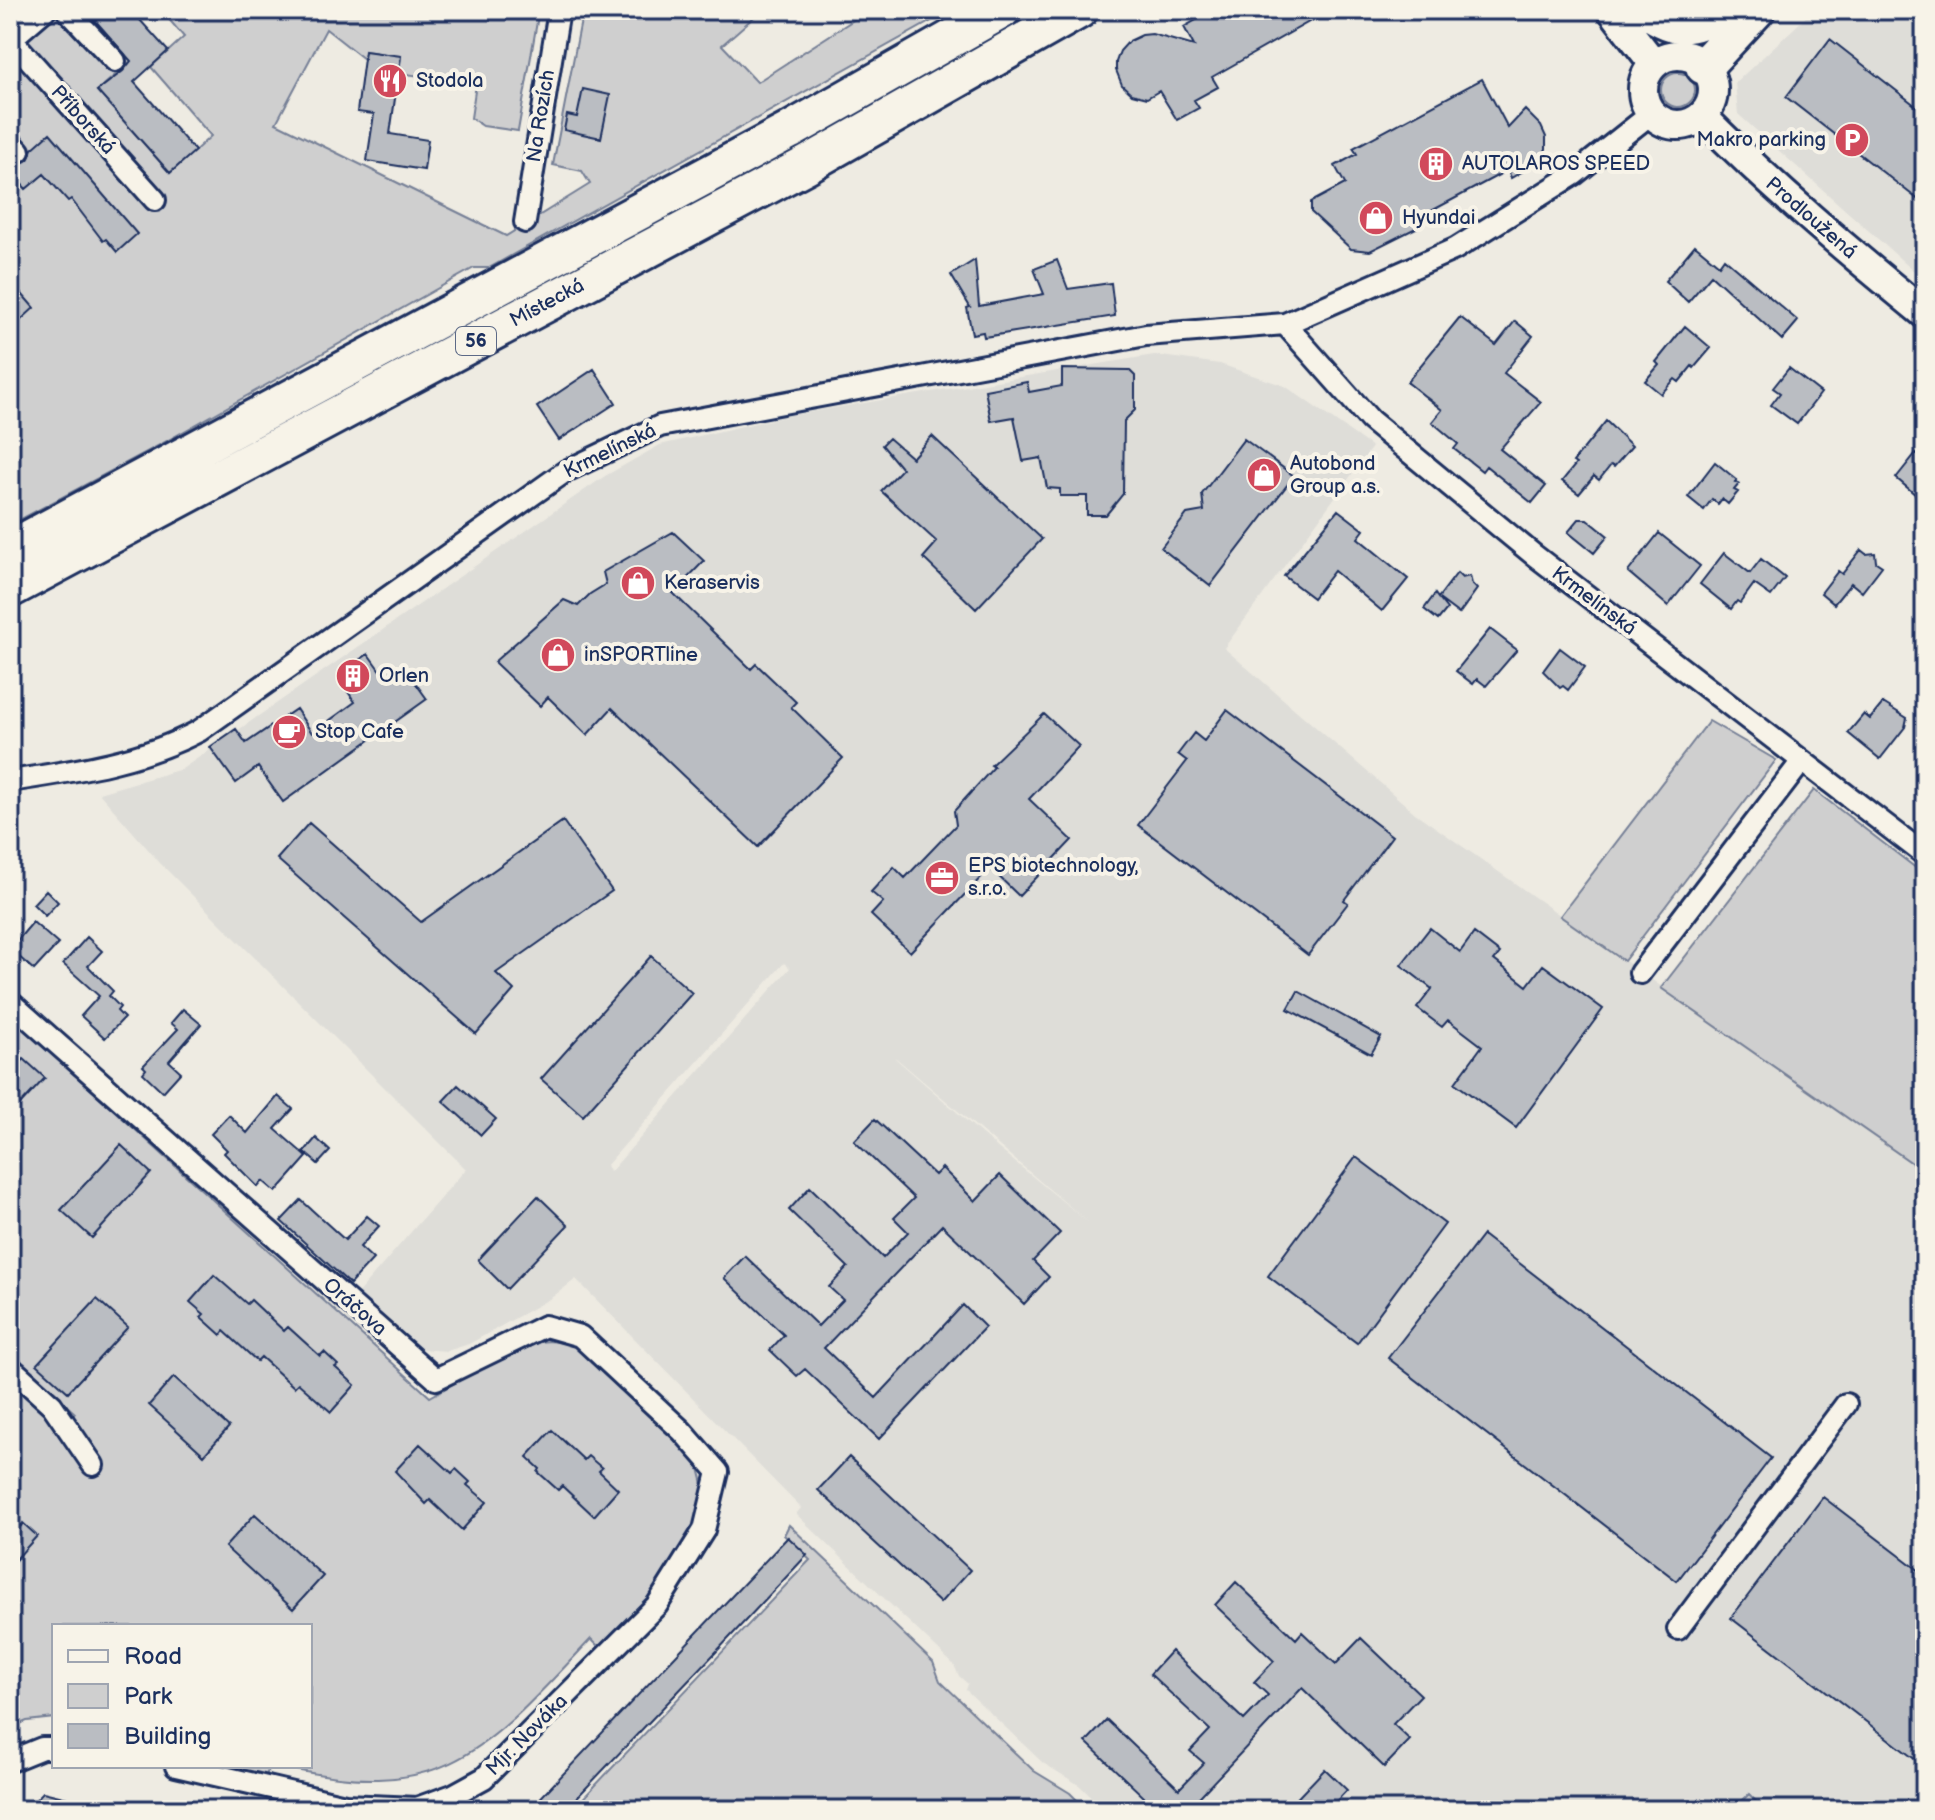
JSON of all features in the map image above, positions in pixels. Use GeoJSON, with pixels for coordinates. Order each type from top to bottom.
{"type":"FeatureCollection","features":[{"type":"Feature","properties":{"kind":"highway","name":"Místecká"},"geometry":{"type":"LineString","coordinates":[[10,549],[789,131],[1002,10]]}},
{"type":"Feature","properties":{"kind":"highway","name":"Místecká"},"geometry":{"type":"LineString","coordinates":[[10,589],[806,165],[1079,10]]}},
{"type":"Feature","properties":{"kind":"highway"},"geometry":{"type":"LineString","coordinates":[[1648,10],[1669,23],[1688,25],[1720,10]]}},
{"type":"Feature","properties":{"kind":"highway"},"geometry":{"type":"LineString","coordinates":[[1704,66],[1756,10]]}},
{"type":"Feature","properties":{"kind":"main road"},"geometry":{"type":"LineString","coordinates":[[1612,10],[1654,64]]}},
{"type":"Feature","properties":{"kind":"main road"},"geometry":{"type":"LineString","coordinates":[[1680,55],[1693,58],[1704,66],[1711,78],[1713,91],[1710,104],[1702,116],[1690,123],[1677,125],[1663,122],[1652,113],[1645,102],[1643,88],[1646,75],[1654,64],[1666,57],[1680,55]]}},
{"type":"Feature","properties":{"kind":"main road","name":"Prodloužená"},"geometry":{"type":"LineString","coordinates":[[1702,116],[1838,243],[1925,314]]}},
{"type":"Feature","properties":{"kind":"street"},"geometry":{"type":"LineString","coordinates":[[10,40],[45,10]]}},
{"type":"Feature","properties":{"kind":"street"},"geometry":{"type":"LineString","coordinates":[[67,10],[115,61]]}},
{"type":"Feature","properties":{"kind":"street","name":"Na Rozích"},"geometry":{"type":"LineString","coordinates":[[525,222],[559,10]]}},
{"type":"Feature","properties":{"kind":"street","name":"Příborská"},"geometry":{"type":"LineString","coordinates":[[10,40],[155,200]]}},
{"type":"Feature","properties":{"kind":"street","name":"Krmelínská"},"geometry":{"type":"LineString","coordinates":[[10,781],[63,773],[159,750],[199,731],[566,471],[660,426],[1146,335],[1285,324],[1455,249],[1575,174],[1652,113]]}},
{"type":"Feature","properties":{"kind":"street","name":"Krmelínská"},"geometry":{"type":"LineString","coordinates":[[1285,324],[1370,420],[1534,555],[1925,855]]}},
{"type":"Feature","properties":{"kind":"street"},"geometry":{"type":"LineString","coordinates":[[1640,973],[1802,761]]}},
{"type":"Feature","properties":{"kind":"street","name":"Oráčova"},"geometry":{"type":"LineString","coordinates":[[10,1002],[436,1379],[545,1326],[580,1336],[682,1431],[718,1472]]}},
{"type":"Feature","properties":{"kind":"street"},"geometry":{"type":"LineString","coordinates":[[10,1367],[52,1405],[93,1465]]}},
{"type":"Feature","properties":{"kind":"street"},"geometry":{"type":"LineString","coordinates":[[1678,1629],[1846,1404]]}},
{"type":"Feature","properties":{"kind":"street","name":"Mjr. Nováka"},"geometry":{"type":"LineString","coordinates":[[185,1768],[345,1805],[417,1808],[453,1795],[484,1778],[657,1605],[704,1530],[718,1472]]}},
{"type":"Feature","properties":{"kind":"street"},"geometry":{"type":"LineString","coordinates":[[10,1761],[42,1748],[52,1748]]}},
{"type":"Feature","properties":{"kind":"shaded area","name":"Makro parking"},"geometry":{"type":"Polygon","coordinates":[[[1808,10],[1925,10],[1925,281],[1738,114],[1735,83],[1805,18],[1808,10]]]}},
{"type":"Feature","properties":{"kind":"shaded area"},"geometry":{"type":"Polygon","coordinates":[[[1154,355],[1220,364],[1285,386],[1372,447],[1224,648],[1415,813],[1925,1172],[1925,1810],[1329,1810],[1347,1790],[1325,1770],[1286,1810],[1187,1810],[1221,1778],[1219,1776],[1278,1714],[1286,1710],[1302,1689],[1384,1767],[1410,1741],[1400,1731],[1391,1728],[1421,1696],[1361,1638],[1336,1665],[1296,1640],[1237,1583],[1215,1606],[1274,1662],[1263,1701],[1244,1721],[1171,1652],[1150,1675],[1209,1731],[1190,1750],[1202,1762],[1179,1790],[1106,1721],[1086,1743],[1145,1800],[1135,1810],[1105,1810],[1079,1785],[1043,1763],[966,1690],[968,1684],[959,1676],[954,1665],[796,1514],[801,1508],[576,1279],[551,1298],[469,1344],[447,1351],[422,1349],[412,1343],[357,1294],[466,1169],[160,863],[99,793],[182,769],[605,476],[660,445],[791,415],[1154,355]],[[784,963],[606,1166],[611,1171],[790,968],[784,963]],[[896,1058],[999,1149],[1089,1223],[896,1058]]]}},
{"type":"Feature","properties":{"kind":"green space"},"geometry":{"type":"Polygon","coordinates":[[[10,10],[86,10],[131,61],[97,91],[170,173],[211,136],[151,67],[184,37],[161,10],[539,10],[518,131],[483,126],[471,118],[476,84],[399,73],[401,56],[366,51],[364,59],[326,29],[276,123],[506,236],[590,184],[582,171],[553,165],[583,10],[762,10],[722,45],[757,82],[869,10],[951,10],[489,268],[474,268],[10,525],[10,10]]]}},
{"type":"Feature","properties":{"kind":"green space"},"geometry":{"type":"Polygon","coordinates":[[[1678,73],[1690,78],[1695,90],[1690,102],[1678,107],[1666,102],[1661,90],[1666,78],[1678,73]]]}},
{"type":"Feature","properties":{"kind":"green space"},"geometry":{"type":"Polygon","coordinates":[[[1709,721],[1776,760],[1624,961],[1560,916],[1709,721]]]}},
{"type":"Feature","properties":{"kind":"green space"},"geometry":{"type":"Polygon","coordinates":[[[1814,790],[1925,875],[1925,1172],[1661,988],[1814,790]]]}},
{"type":"Feature","properties":{"kind":"green space"},"geometry":{"type":"Polygon","coordinates":[[[10,1016],[430,1397],[492,1362],[534,1343],[560,1342],[587,1353],[602,1364],[698,1466],[703,1495],[698,1519],[672,1568],[602,1650],[591,1639],[554,1679],[489,1739],[457,1760],[422,1773],[382,1779],[335,1777],[288,1768],[312,1768],[312,1624],[52,1624],[52,1718],[27,1721],[10,1728],[10,1380],[63,1427],[75,1413],[10,1354],[10,1016]]]}},
{"type":"Feature","properties":{"kind":"green space"},"geometry":{"type":"Polygon","coordinates":[[[789,1525],[933,1662],[940,1681],[1034,1771],[1070,1793],[1087,1810],[572,1810],[810,1560],[784,1535],[789,1525]]]}},
{"type":"Feature","properties":{"kind":"green space"},"geometry":{"type":"Polygon","coordinates":[[[228,1768],[268,1768],[266,1777],[228,1768]]]}},
{"type":"Feature","properties":{"kind":"green space"},"geometry":{"type":"Polygon","coordinates":[[[1749,1794],[1764,1810],[1733,1810],[1749,1794]]]}},
{"type":"Feature","properties":{"kind":"building"},"geometry":{"type":"Polygon","coordinates":[[[86,10],[131,10],[168,51],[134,82],[195,151],[170,173],[97,91],[131,61],[86,10]]]}},
{"type":"Feature","properties":{"kind":"building"},"geometry":{"type":"Polygon","coordinates":[[[1214,10],[1330,10],[1212,77],[1218,87],[1194,100],[1199,108],[1177,120],[1159,91],[1147,98],[1132,94],[1122,85],[1116,62],[1129,41],[1152,34],[1194,46],[1184,27],[1214,10]]]}},
{"type":"Feature","properties":{"kind":"building"},"geometry":{"type":"Polygon","coordinates":[[[1830,39],[1925,113],[1925,205],[1786,97],[1830,39]]]}},
{"type":"Feature","properties":{"kind":"building"},"geometry":{"type":"Polygon","coordinates":[[[365,51],[401,56],[390,134],[428,140],[424,170],[367,161],[374,114],[357,112],[365,51]]]}},
{"type":"Feature","properties":{"kind":"building","name":"AUTOLAROS SPEED"},"geometry":{"type":"Polygon","coordinates":[[[1482,79],[1508,128],[1525,110],[1541,126],[1546,137],[1546,149],[1537,163],[1511,178],[1508,170],[1422,216],[1418,227],[1370,251],[1351,249],[1311,212],[1311,202],[1345,184],[1335,166],[1357,154],[1353,148],[1482,79]]]}},
{"type":"Feature","properties":{"kind":"building"},"geometry":{"type":"Polygon","coordinates":[[[583,89],[610,95],[601,138],[564,130],[567,115],[577,117],[583,89]]]}},
{"type":"Feature","properties":{"kind":"building"},"geometry":{"type":"Polygon","coordinates":[[[50,133],[137,234],[117,252],[106,239],[103,241],[71,199],[68,201],[44,174],[26,189],[10,171],[15,163],[28,160],[32,149],[50,133]]]}},
{"type":"Feature","properties":{"kind":"building"},"geometry":{"type":"Polygon","coordinates":[[[1695,245],[1719,265],[1724,258],[1798,321],[1782,340],[1711,275],[1688,302],[1665,281],[1695,245]]]}},
{"type":"Feature","properties":{"kind":"building"},"geometry":{"type":"Polygon","coordinates":[[[975,260],[979,306],[1044,294],[1034,269],[1057,260],[1068,289],[1111,283],[1115,316],[984,337],[983,332],[972,334],[967,308],[970,307],[951,275],[975,260]]]}},
{"type":"Feature","properties":{"kind":"building"},"geometry":{"type":"Polygon","coordinates":[[[10,280],[34,308],[10,330],[10,280]]]}},
{"type":"Feature","properties":{"kind":"building"},"geometry":{"type":"Polygon","coordinates":[[[1460,317],[1496,345],[1515,321],[1533,336],[1504,373],[1541,402],[1500,449],[1546,486],[1532,503],[1486,466],[1482,471],[1454,449],[1458,444],[1432,422],[1442,410],[1407,382],[1460,317]]]}},
{"type":"Feature","properties":{"kind":"building"},"geometry":{"type":"Polygon","coordinates":[[[1685,326],[1711,348],[1679,382],[1675,379],[1661,394],[1645,381],[1685,326]]]}},
{"type":"Feature","properties":{"kind":"building"},"geometry":{"type":"Polygon","coordinates":[[[1789,368],[1821,393],[1797,424],[1771,405],[1780,393],[1773,388],[1789,368]]]}},
{"type":"Feature","properties":{"kind":"building"},"geometry":{"type":"Polygon","coordinates":[[[594,369],[616,403],[559,440],[537,407],[594,369]]]}},
{"type":"Feature","properties":{"kind":"building"},"geometry":{"type":"Polygon","coordinates":[[[1062,369],[1129,370],[1135,376],[1135,410],[1124,421],[1123,494],[1106,515],[1087,515],[1087,496],[1060,496],[1060,489],[1047,488],[1041,458],[1023,461],[1014,417],[991,421],[985,390],[1027,382],[1029,392],[1062,386],[1062,369]]]}},
{"type":"Feature","properties":{"kind":"building"},"geometry":{"type":"Polygon","coordinates":[[[1606,421],[1632,446],[1614,467],[1611,465],[1599,480],[1594,476],[1579,494],[1562,481],[1606,421]]]}},
{"type":"Feature","properties":{"kind":"building"},"geometry":{"type":"Polygon","coordinates":[[[932,436],[1042,539],[976,609],[923,558],[937,542],[881,491],[902,469],[882,445],[889,438],[912,458],[932,436]]]}},
{"type":"Feature","properties":{"kind":"building"},"geometry":{"type":"Polygon","coordinates":[[[1244,439],[1294,476],[1210,586],[1161,548],[1187,514],[1204,511],[1202,494],[1244,439]]]}},
{"type":"Feature","properties":{"kind":"building"},"geometry":{"type":"Polygon","coordinates":[[[1916,453],[1925,460],[1925,484],[1916,495],[1896,478],[1916,453]]]}},
{"type":"Feature","properties":{"kind":"building"},"geometry":{"type":"Polygon","coordinates":[[[1715,462],[1737,480],[1735,482],[1739,484],[1734,490],[1738,492],[1728,504],[1722,499],[1718,504],[1712,499],[1704,510],[1688,497],[1715,462]]]}},
{"type":"Feature","properties":{"kind":"building"},"geometry":{"type":"Polygon","coordinates":[[[1338,510],[1364,530],[1358,538],[1408,579],[1382,611],[1334,571],[1313,598],[1284,576],[1338,510]]]}},
{"type":"Feature","properties":{"kind":"building"},"geometry":{"type":"Polygon","coordinates":[[[1579,519],[1587,519],[1608,536],[1594,553],[1568,532],[1579,519]]]}},
{"type":"Feature","properties":{"kind":"building"},"geometry":{"type":"Polygon","coordinates":[[[673,532],[704,561],[673,593],[751,669],[756,664],[796,702],[791,707],[843,758],[758,847],[612,708],[587,735],[548,697],[540,706],[494,662],[564,600],[578,606],[606,584],[603,572],[673,532]]]}},
{"type":"Feature","properties":{"kind":"building"},"geometry":{"type":"Polygon","coordinates":[[[1659,533],[1700,566],[1668,606],[1628,572],[1659,533]]]}},
{"type":"Feature","properties":{"kind":"building"},"geometry":{"type":"Polygon","coordinates":[[[1861,550],[1866,554],[1875,553],[1876,562],[1882,566],[1862,592],[1851,583],[1834,604],[1821,593],[1838,571],[1842,574],[1861,550]]]}},
{"type":"Feature","properties":{"kind":"building"},"geometry":{"type":"Polygon","coordinates":[[[1724,553],[1750,573],[1761,559],[1785,578],[1771,596],[1754,584],[1740,603],[1737,601],[1731,609],[1700,584],[1724,553]]]}},
{"type":"Feature","properties":{"kind":"building"},"geometry":{"type":"Polygon","coordinates":[[[1457,573],[1462,578],[1470,576],[1477,589],[1459,614],[1439,599],[1447,609],[1438,620],[1424,609],[1435,594],[1438,598],[1457,573]]]}},
{"type":"Feature","properties":{"kind":"building"},"geometry":{"type":"Polygon","coordinates":[[[1490,629],[1517,650],[1486,686],[1477,679],[1473,684],[1456,671],[1490,629]]]}},
{"type":"Feature","properties":{"kind":"building"},"geometry":{"type":"Polygon","coordinates":[[[1560,648],[1585,667],[1568,690],[1563,686],[1560,688],[1543,671],[1560,648]]]}},
{"type":"Feature","properties":{"kind":"building"},"geometry":{"type":"Polygon","coordinates":[[[368,654],[386,679],[404,667],[427,699],[283,802],[258,767],[236,783],[210,747],[236,729],[246,743],[296,709],[312,733],[355,702],[340,674],[368,654]]]}},
{"type":"Feature","properties":{"kind":"building"},"geometry":{"type":"Polygon","coordinates":[[[1883,703],[1907,718],[1905,727],[1880,759],[1848,733],[1864,714],[1870,719],[1883,703]]]}},
{"type":"Feature","properties":{"kind":"building"},"geometry":{"type":"Polygon","coordinates":[[[1227,710],[1392,836],[1344,900],[1348,903],[1308,955],[1138,825],[1187,761],[1178,754],[1194,733],[1204,741],[1227,710]]]}},
{"type":"Feature","properties":{"kind":"building"},"geometry":{"type":"Polygon","coordinates":[[[1044,714],[1079,746],[1029,799],[1072,840],[1019,896],[990,868],[910,952],[871,915],[883,902],[871,892],[894,867],[905,878],[956,825],[954,811],[994,767],[991,765],[1044,714]]]}},
{"type":"Feature","properties":{"kind":"building"},"geometry":{"type":"Polygon","coordinates":[[[563,821],[612,891],[496,973],[514,990],[476,1034],[277,859],[309,823],[421,922],[563,821]]]}},
{"type":"Feature","properties":{"kind":"building"},"geometry":{"type":"Polygon","coordinates":[[[46,890],[58,902],[45,916],[33,904],[46,890]]]}},
{"type":"Feature","properties":{"kind":"building"},"geometry":{"type":"Polygon","coordinates":[[[33,922],[58,944],[34,970],[10,949],[33,922]]]}},
{"type":"Feature","properties":{"kind":"building"},"geometry":{"type":"Polygon","coordinates":[[[1430,928],[1460,952],[1474,933],[1500,953],[1494,960],[1527,986],[1543,965],[1603,1009],[1516,1128],[1455,1083],[1482,1046],[1448,1020],[1442,1027],[1417,1008],[1432,989],[1401,965],[1430,928]]]}},
{"type":"Feature","properties":{"kind":"building"},"geometry":{"type":"Polygon","coordinates":[[[87,937],[102,951],[88,966],[113,991],[109,996],[120,1007],[117,1011],[124,1018],[105,1038],[81,1016],[99,996],[63,964],[87,937]]]}},
{"type":"Feature","properties":{"kind":"building"},"geometry":{"type":"Polygon","coordinates":[[[651,956],[692,993],[583,1116],[541,1079],[651,956]]]}},
{"type":"Feature","properties":{"kind":"building"},"geometry":{"type":"Polygon","coordinates":[[[1298,991],[1381,1037],[1371,1054],[1288,1009],[1298,991]]]}},
{"type":"Feature","properties":{"kind":"building"},"geometry":{"type":"Polygon","coordinates":[[[183,1009],[201,1024],[169,1061],[181,1072],[163,1092],[143,1073],[146,1069],[143,1066],[178,1029],[171,1023],[183,1009]]]}},
{"type":"Feature","properties":{"kind":"building"},"geometry":{"type":"Polygon","coordinates":[[[24,1059],[45,1078],[19,1106],[10,1098],[10,1075],[24,1059]]]}},
{"type":"Feature","properties":{"kind":"building"},"geometry":{"type":"Polygon","coordinates":[[[458,1085],[496,1119],[481,1135],[443,1101],[458,1085]]]}},
{"type":"Feature","properties":{"kind":"building"},"geometry":{"type":"Polygon","coordinates":[[[278,1096],[293,1109],[275,1129],[307,1157],[276,1192],[263,1181],[258,1187],[224,1153],[227,1150],[211,1134],[229,1115],[247,1133],[278,1096]]]}},
{"type":"Feature","properties":{"kind":"building"},"geometry":{"type":"Polygon","coordinates":[[[875,1119],[935,1175],[942,1168],[975,1201],[1000,1175],[1060,1233],[1033,1261],[1049,1277],[1024,1304],[942,1225],[824,1348],[876,1398],[963,1305],[985,1327],[879,1439],[805,1369],[797,1376],[770,1350],[784,1335],[724,1278],[745,1256],[818,1326],[843,1300],[829,1287],[848,1267],[789,1210],[810,1187],[883,1258],[908,1232],[894,1218],[914,1198],[854,1141],[875,1119]]]}},
{"type":"Feature","properties":{"kind":"building"},"geometry":{"type":"Polygon","coordinates":[[[316,1138],[330,1151],[318,1164],[304,1152],[316,1138]]]}},
{"type":"Feature","properties":{"kind":"building"},"geometry":{"type":"Polygon","coordinates":[[[121,1145],[151,1173],[92,1238],[61,1210],[121,1145]]]}},
{"type":"Feature","properties":{"kind":"building"},"geometry":{"type":"Polygon","coordinates":[[[1356,1157],[1445,1224],[1357,1343],[1268,1276],[1356,1157]]]}},
{"type":"Feature","properties":{"kind":"building"},"geometry":{"type":"Polygon","coordinates":[[[538,1196],[568,1225],[507,1289],[478,1260],[538,1196]]]}},
{"type":"Feature","properties":{"kind":"building"},"geometry":{"type":"Polygon","coordinates":[[[301,1200],[345,1240],[367,1216],[379,1226],[360,1247],[373,1259],[350,1284],[281,1221],[301,1200]]]}},
{"type":"Feature","properties":{"kind":"building"},"geometry":{"type":"Polygon","coordinates":[[[1483,1235],[1771,1458],[1677,1581],[1388,1358],[1483,1235]]]}},
{"type":"Feature","properties":{"kind":"building"},"geometry":{"type":"Polygon","coordinates":[[[214,1275],[247,1304],[251,1300],[284,1331],[288,1327],[320,1356],[324,1352],[338,1365],[335,1367],[355,1385],[331,1412],[298,1383],[294,1387],[261,1357],[257,1361],[224,1331],[221,1335],[201,1317],[204,1314],[190,1302],[214,1275]]]}},
{"type":"Feature","properties":{"kind":"building"},"geometry":{"type":"Polygon","coordinates":[[[97,1299],[128,1327],[68,1392],[37,1364],[97,1299]]]}},
{"type":"Feature","properties":{"kind":"building"},"geometry":{"type":"Polygon","coordinates":[[[174,1377],[229,1427],[204,1455],[149,1405],[174,1377]]]}},
{"type":"Feature","properties":{"kind":"building"},"geometry":{"type":"Polygon","coordinates":[[[552,1430],[584,1460],[588,1456],[602,1468],[599,1471],[618,1489],[594,1516],[562,1486],[558,1490],[527,1457],[552,1430]]]}},
{"type":"Feature","properties":{"kind":"building"},"geometry":{"type":"Polygon","coordinates":[[[420,1444],[452,1473],[456,1469],[470,1482],[467,1485],[487,1502],[462,1530],[430,1500],[426,1504],[395,1471],[420,1444]]]}},
{"type":"Feature","properties":{"kind":"building"},"geometry":{"type":"Polygon","coordinates":[[[849,1457],[970,1570],[940,1603],[818,1490],[849,1457]]]}},
{"type":"Feature","properties":{"kind":"building"},"geometry":{"type":"Polygon","coordinates":[[[1823,1497],[1925,1575],[1925,1767],[1731,1618],[1823,1497]]]}},
{"type":"Feature","properties":{"kind":"building"},"geometry":{"type":"Polygon","coordinates":[[[255,1514],[323,1576],[293,1609],[225,1547],[255,1514]]]}},
{"type":"Feature","properties":{"kind":"building"},"geometry":{"type":"Polygon","coordinates":[[[10,1517],[21,1526],[23,1523],[37,1536],[10,1566],[10,1517]]]}},
{"type":"Feature","properties":{"kind":"building"},"geometry":{"type":"Polygon","coordinates":[[[788,1537],[807,1555],[716,1652],[565,1810],[529,1810],[788,1537]]]}},
{"type":"Feature","properties":{"kind":"building"},"geometry":{"type":"Polygon","coordinates":[[[1236,1582],[1296,1639],[1302,1632],[1336,1664],[1361,1638],[1421,1695],[1393,1724],[1410,1740],[1384,1767],[1302,1688],[1187,1810],[1134,1810],[1145,1798],[1086,1742],[1107,1720],[1179,1789],[1204,1763],[1190,1751],[1210,1730],[1150,1674],[1171,1651],[1244,1720],[1268,1695],[1254,1682],[1274,1661],[1215,1605],[1236,1582]]]}},
{"type":"Feature","properties":{"kind":"building"},"geometry":{"type":"Polygon","coordinates":[[[1325,1769],[1347,1790],[1328,1810],[1286,1810],[1325,1769]]]}},
{"type":"Feature","properties":{"kind":"building"},"geometry":{"type":"Polygon","coordinates":[[[43,1792],[92,1804],[91,1810],[26,1810],[43,1792]]]}},
{"type":"Feature","properties":{"kind":"place","name":"Stodola"},"geometry":{"type":"Point","coordinates":[390,81]}},
{"type":"Feature","properties":{"kind":"place","name":"Makro parking"},"geometry":{"type":"Point","coordinates":[1852,140]}},
{"type":"Feature","properties":{"kind":"place","name":"AUTOLAROS SPEED"},"geometry":{"type":"Point","coordinates":[1436,164]}},
{"type":"Feature","properties":{"kind":"place","name":"Hyundai"},"geometry":{"type":"Point","coordinates":[1376,218]}},
{"type":"Feature","properties":{"kind":"place","name":"Autobond Group a.s."},"geometry":{"type":"Point","coordinates":[1264,475]}},
{"type":"Feature","properties":{"kind":"place","name":"Keraservis"},"geometry":{"type":"Point","coordinates":[638,583]}},
{"type":"Feature","properties":{"kind":"place","name":"inSPORTline"},"geometry":{"type":"Point","coordinates":[558,655]}},
{"type":"Feature","properties":{"kind":"place","name":"Orlen"},"geometry":{"type":"Point","coordinates":[353,676]}},
{"type":"Feature","properties":{"kind":"place","name":"Stop Cafe"},"geometry":{"type":"Point","coordinates":[289,732]}},
{"type":"Feature","properties":{"kind":"place","name":"EPS biotechnology, s.r.o."},"geometry":{"type":"Point","coordinates":[942,878]}}]}
